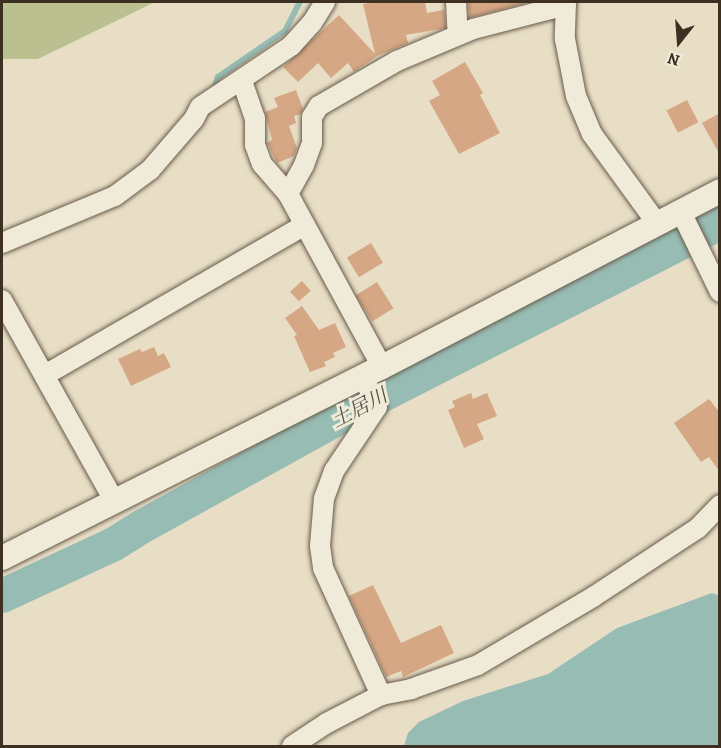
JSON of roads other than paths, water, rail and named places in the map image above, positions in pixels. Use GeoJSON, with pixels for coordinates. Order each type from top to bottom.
{"type":"FeatureCollection","features":[{"type":"Feature","properties":{"kind":"street"},"geometry":{"type":"LineString","coordinates":[[2,243],[115,196],[150,170],[194,119],[200,107],[291,46],[312,23],[325,2]]}},
{"type":"Feature","properties":{"kind":"street"},"geometry":{"type":"LineString","coordinates":[[456,2],[458,35]]}},
{"type":"Feature","properties":{"kind":"street"},"geometry":{"type":"LineString","coordinates":[[288,194],[312,143],[312,117],[319,106],[397,61],[473,28],[566,3],[565,39],[576,96],[592,134],[658,225]]}},
{"type":"Feature","properties":{"kind":"street"},"geometry":{"type":"LineString","coordinates":[[242,81],[255,118],[255,145],[262,164],[288,194],[305,225],[371,377],[377,407],[334,471],[324,498],[320,546],[323,568],[381,694]]}},
{"type":"Feature","properties":{"kind":"street"},"geometry":{"type":"LineString","coordinates":[[2,558],[371,377],[658,225],[684,219],[720,191]]}},
{"type":"Feature","properties":{"kind":"street"},"geometry":{"type":"LineString","coordinates":[[684,219],[720,292]]}},
{"type":"Feature","properties":{"kind":"street"},"geometry":{"type":"LineString","coordinates":[[45,375],[305,225]]}},
{"type":"Feature","properties":{"kind":"street"},"geometry":{"type":"LineString","coordinates":[[2,300],[115,502]]}},
{"type":"Feature","properties":{"kind":"street"},"geometry":{"type":"LineString","coordinates":[[292,747],[327,723],[381,694],[411,689],[478,665],[593,597],[698,528],[720,506]]}},
{"type":"Feature","properties":{"kind":"water"},"geometry":{"type":"Polygon","coordinates":[[[712,593],[720,596],[719,746],[404,746],[408,733],[419,722],[463,701],[548,674],[617,628],[712,593]]]}},
{"type":"Feature","properties":{"kind":"waterway"},"geometry":{"type":"LineString","coordinates":[[213,93],[218,77],[285,31],[300,2]]}},
{"type":"Feature","properties":{"kind":"waterway","name":"土居川"},"geometry":{"type":"LineString","coordinates":[[2,596],[114,544],[359,407],[720,223]]}}]}
